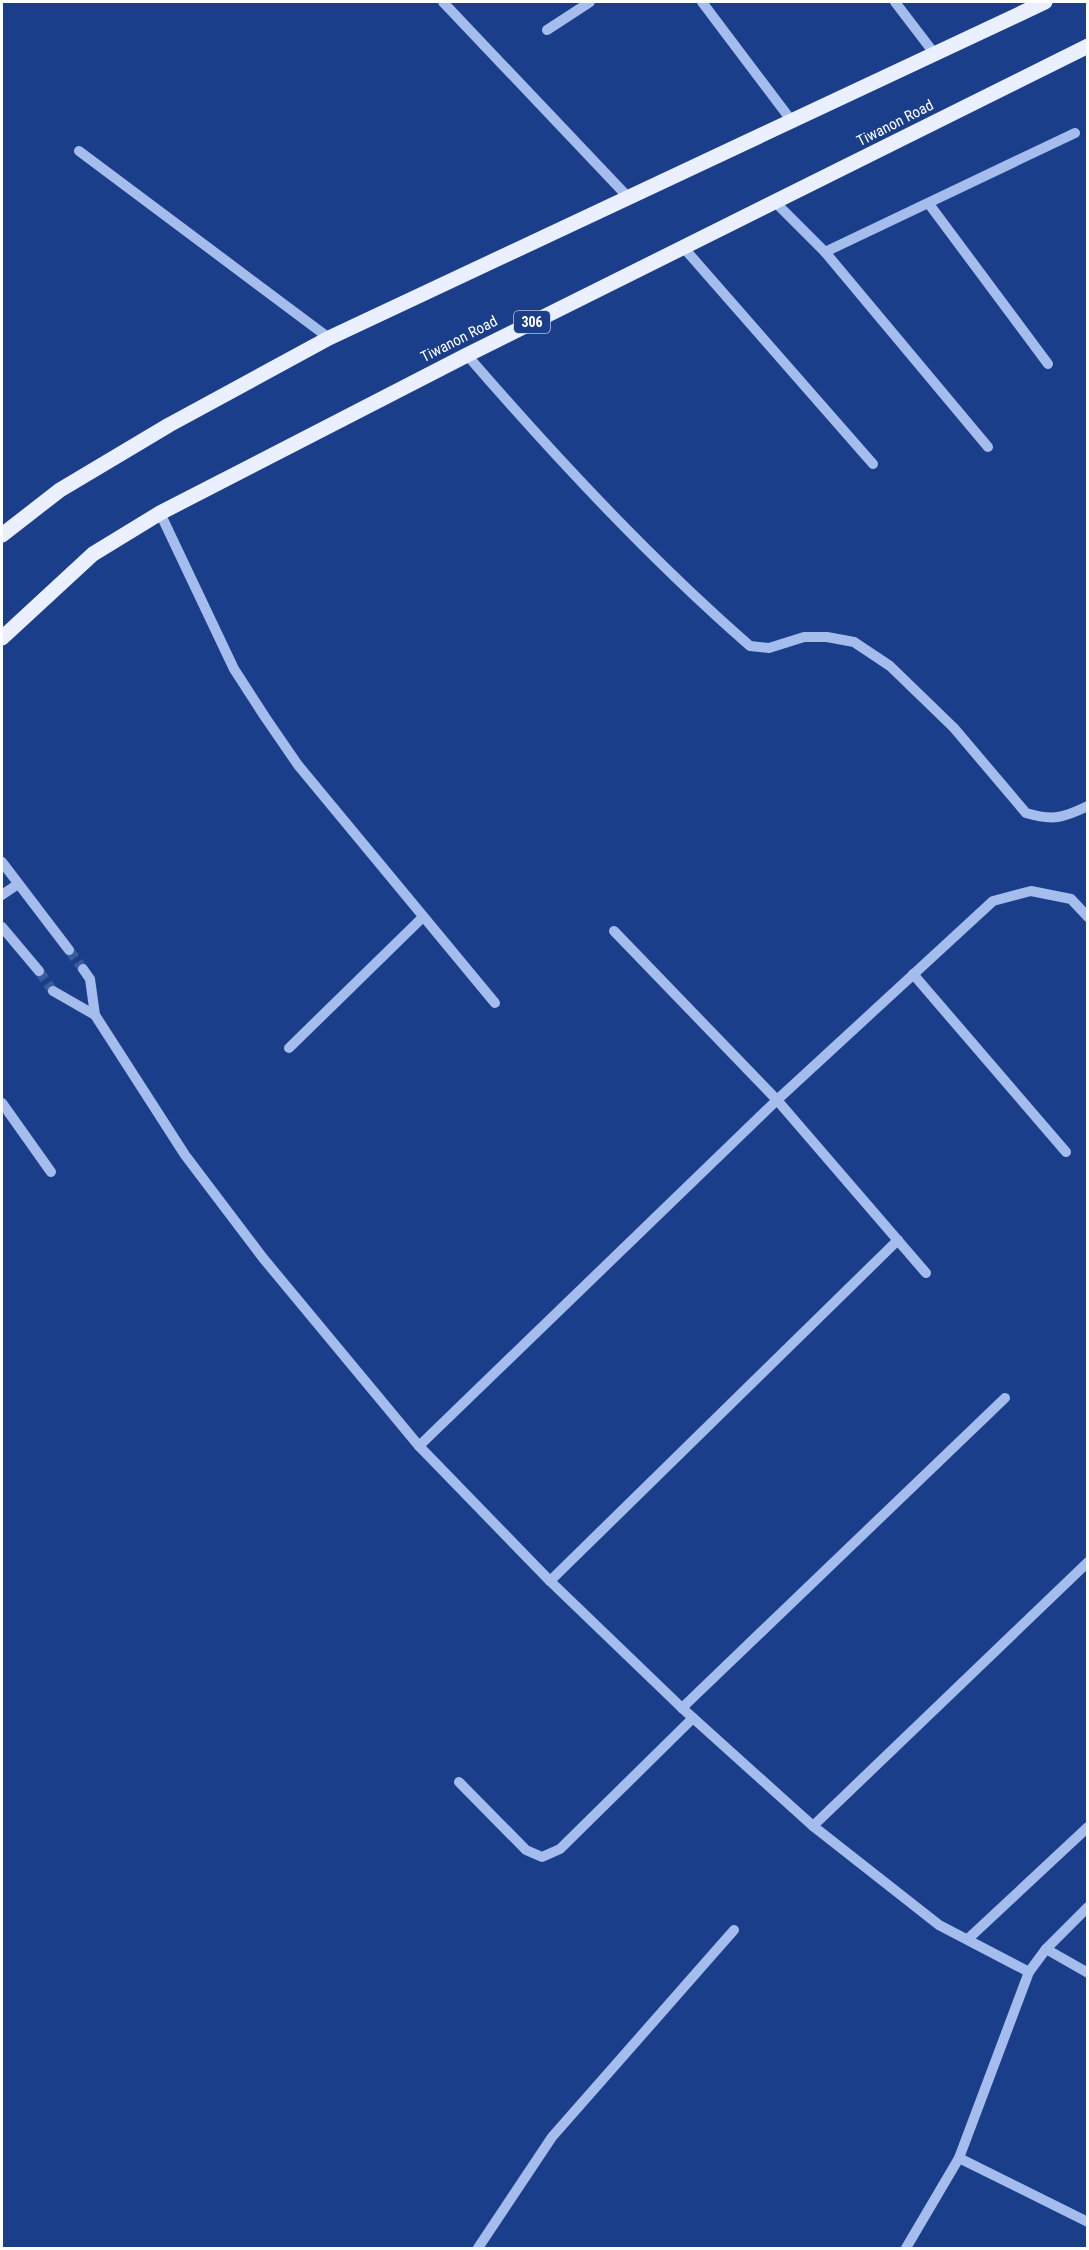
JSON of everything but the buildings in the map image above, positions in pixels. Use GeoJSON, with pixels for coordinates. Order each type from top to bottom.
{"type":"FeatureCollection","features":[{"type":"Feature","properties":{"kind":"main road"},"geometry":{"type":"LineString","coordinates":[[2,535],[60,489],[169,424],[329,338],[627,196],[1045,2]]}},
{"type":"Feature","properties":{"kind":"main road","name":"Tiwanon Road"},"geometry":{"type":"LineString","coordinates":[[2,638],[93,554],[160,513],[467,355],[1088,46]]}},
{"type":"Feature","properties":{"kind":"street"},"geometry":{"type":"LineString","coordinates":[[443,2],[627,196]]}},
{"type":"Feature","properties":{"kind":"street"},"geometry":{"type":"LineString","coordinates":[[547,30],[590,2]]}},
{"type":"Feature","properties":{"kind":"street"},"geometry":{"type":"LineString","coordinates":[[702,2],[790,120]]}},
{"type":"Feature","properties":{"kind":"street"},"geometry":{"type":"LineString","coordinates":[[895,2],[934,53]]}},
{"type":"Feature","properties":{"kind":"street"},"geometry":{"type":"LineString","coordinates":[[825,252],[1075,132]]}},
{"type":"Feature","properties":{"kind":"street"},"geometry":{"type":"LineString","coordinates":[[79,151],[329,338]]}},
{"type":"Feature","properties":{"kind":"street"},"geometry":{"type":"LineString","coordinates":[[776,203],[825,252],[988,447]]}},
{"type":"Feature","properties":{"kind":"street"},"geometry":{"type":"LineString","coordinates":[[928,204],[1048,364]]}},
{"type":"Feature","properties":{"kind":"street"},"geometry":{"type":"LineString","coordinates":[[683,247],[873,464]]}},
{"type":"Feature","properties":{"kind":"street"},"geometry":{"type":"LineString","coordinates":[[467,355],[534,432],[620,521],[750,646],[769,648],[804,637],[827,637],[854,642],[890,666],[954,728],[1026,813],[1041,818],[1062,819],[1088,806]]}},
{"type":"Feature","properties":{"kind":"street"},"geometry":{"type":"LineString","coordinates":[[160,513],[234,669],[252,698],[298,765],[495,1003]]}},
{"type":"Feature","properties":{"kind":"street"},"geometry":{"type":"LineString","coordinates":[[2,862],[69,950]]}},
{"type":"Feature","properties":{"kind":"street"},"geometry":{"type":"LineString","coordinates":[[2,895],[18,884]]}},
{"type":"Feature","properties":{"kind":"street"},"geometry":{"type":"LineString","coordinates":[[419,1446],[777,1100],[993,901],[1031,891],[1071,899],[1088,917]]}},
{"type":"Feature","properties":{"kind":"street"},"geometry":{"type":"LineString","coordinates":[[289,1048],[423,917]]}},
{"type":"Feature","properties":{"kind":"street"},"geometry":{"type":"LineString","coordinates":[[2,927],[39,971]]}},
{"type":"Feature","properties":{"kind":"street"},"geometry":{"type":"LineString","coordinates":[[614,931],[777,1100],[926,1273]]}},
{"type":"Feature","properties":{"kind":"street"},"geometry":{"type":"LineString","coordinates":[[83,969],[90,979],[95,1015],[186,1155],[263,1258],[419,1446],[550,1581],[682,1708],[813,1826],[939,1925],[969,1938],[1029,1972]]}},
{"type":"Feature","properties":{"kind":"street"},"geometry":{"type":"LineString","coordinates":[[913,974],[1065,1152]]}},
{"type":"Feature","properties":{"kind":"street"},"geometry":{"type":"LineString","coordinates":[[53,991],[95,1015]]}},
{"type":"Feature","properties":{"kind":"street"},"geometry":{"type":"LineString","coordinates":[[2,1103],[51,1172]]}},
{"type":"Feature","properties":{"kind":"street"},"geometry":{"type":"LineString","coordinates":[[550,1581],[898,1240]]}},
{"type":"Feature","properties":{"kind":"street"},"geometry":{"type":"LineString","coordinates":[[682,1708],[1005,1398]]}},
{"type":"Feature","properties":{"kind":"street"},"geometry":{"type":"LineString","coordinates":[[813,1826],[1088,1562]]}},
{"type":"Feature","properties":{"kind":"street"},"geometry":{"type":"LineString","coordinates":[[459,1782],[526,1850],[542,1857],[560,1849],[693,1718]]}},
{"type":"Feature","properties":{"kind":"street"},"geometry":{"type":"LineString","coordinates":[[969,1938],[1088,1827]]}},
{"type":"Feature","properties":{"kind":"street"},"geometry":{"type":"LineString","coordinates":[[906,2248],[959,2158],[1029,1972],[1046,1949],[1088,1907]]}},
{"type":"Feature","properties":{"kind":"street"},"geometry":{"type":"LineString","coordinates":[[478,2248],[552,2137],[734,1930]]}},
{"type":"Feature","properties":{"kind":"street"},"geometry":{"type":"LineString","coordinates":[[1046,1949],[1088,1973]]}},
{"type":"Feature","properties":{"kind":"street"},"geometry":{"type":"LineString","coordinates":[[959,2158],[1088,2222]]}},
{"type":"Feature","properties":{"kind":"tunnel"},"geometry":{"type":"LineString","coordinates":[[69,950],[83,969]]}},
{"type":"Feature","properties":{"kind":"tunnel"},"geometry":{"type":"LineString","coordinates":[[39,971],[53,991]]}}]}
